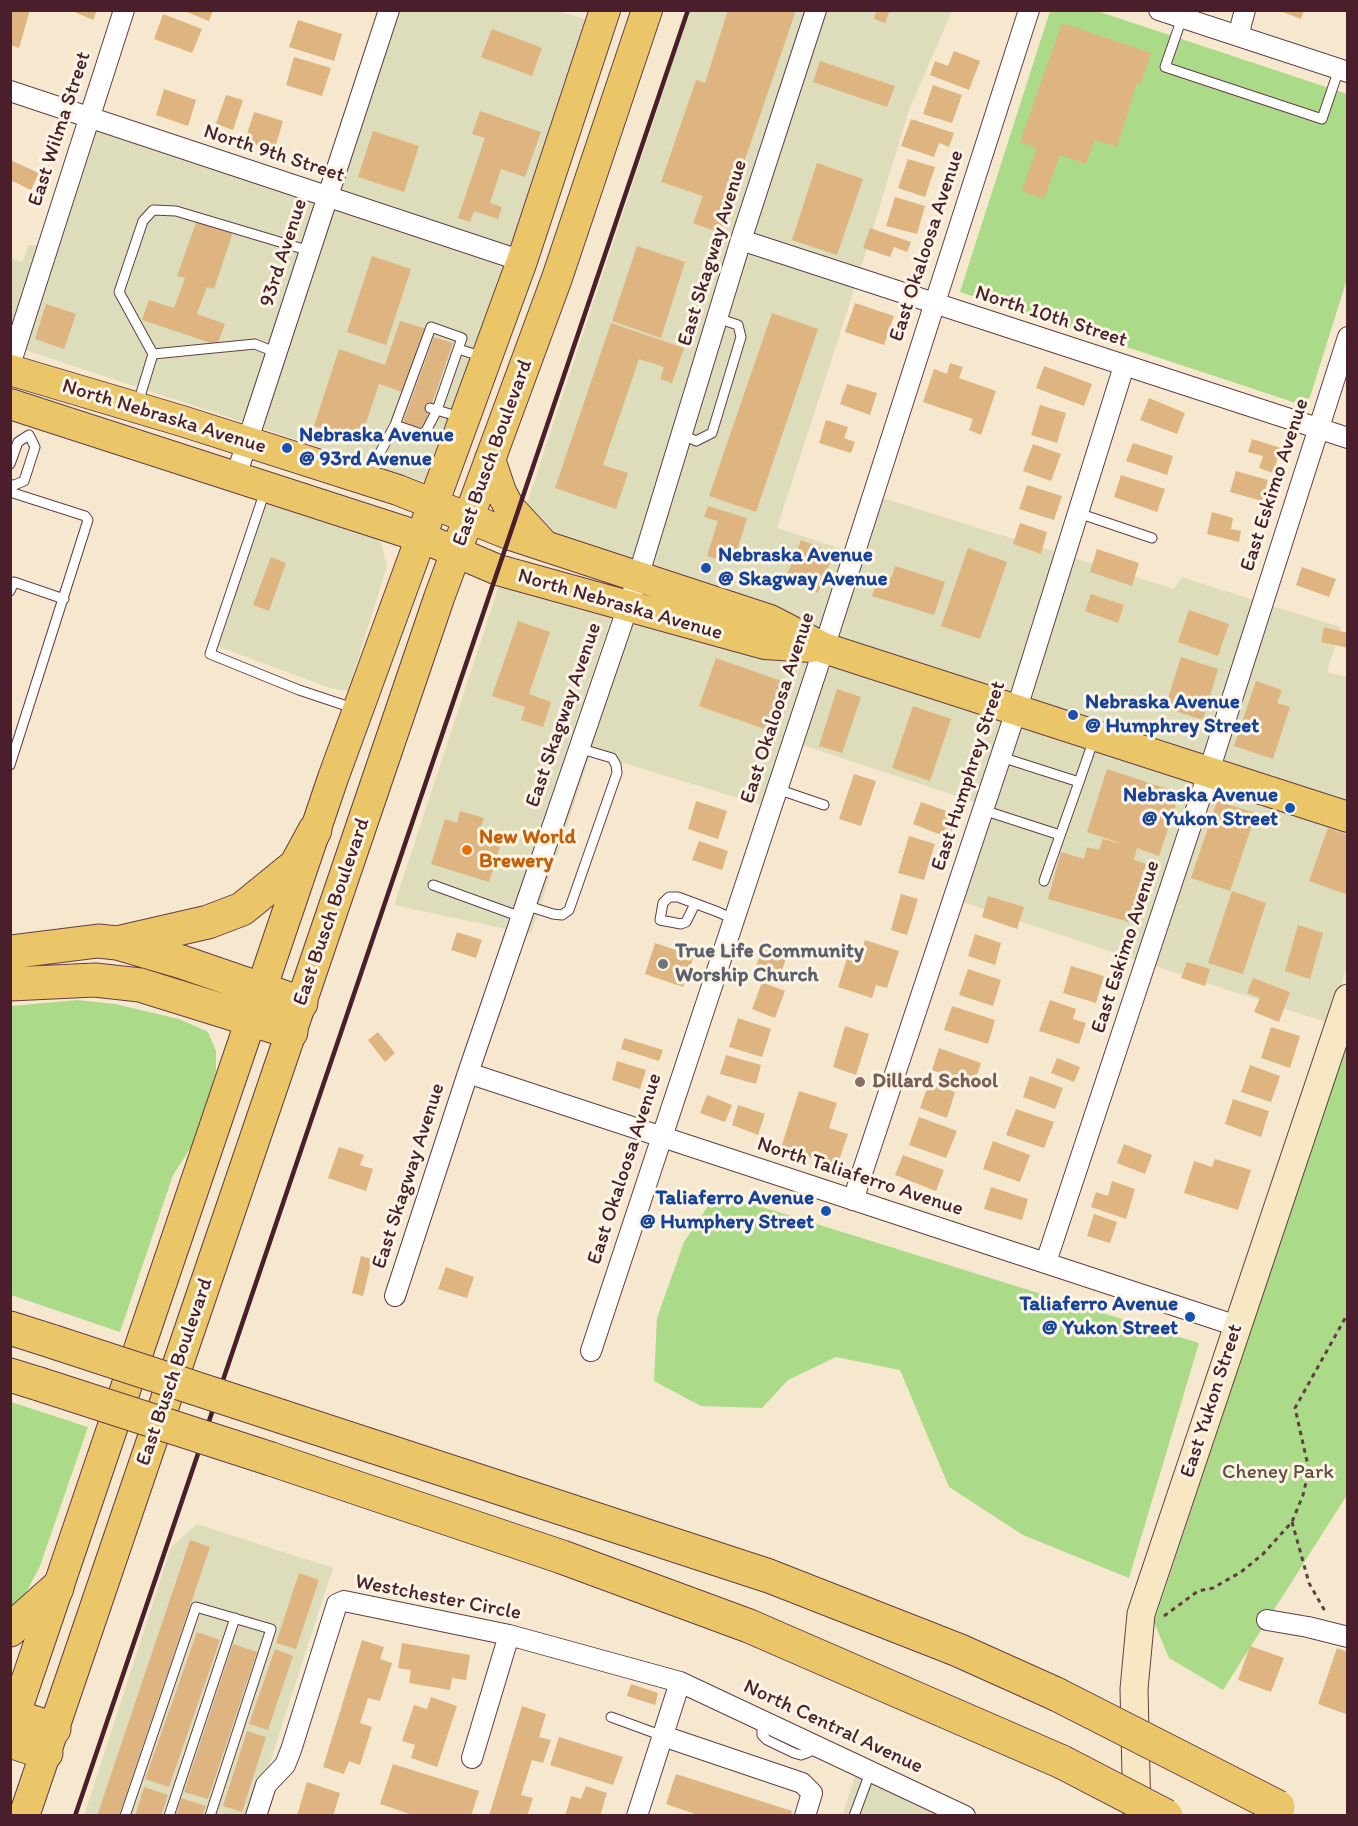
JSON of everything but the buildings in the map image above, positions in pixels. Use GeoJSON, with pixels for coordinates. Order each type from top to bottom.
{"type":"FeatureCollection","features":[{"type":"Feature","properties":{"kind":"highway"},"geometry":{"type":"LineString","coordinates":[[117,943],[208,922],[242,909],[296,865],[315,830]]}},
{"type":"Feature","properties":{"kind":"highway"},"geometry":{"type":"LineString","coordinates":[[10,952],[99,941],[117,943],[182,962],[256,1005]]}},
{"type":"Feature","properties":{"kind":"highway"},"geometry":{"type":"LineString","coordinates":[[10,984],[69,979],[120,982],[256,1005],[296,1018]]}},
{"type":"Feature","properties":{"kind":"highway"},"geometry":{"type":"LineString","coordinates":[[10,1328],[770,1576],[958,1650],[1056,1694],[1286,1811]]}},
{"type":"Feature","properties":{"kind":"highway"},"geometry":{"type":"LineString","coordinates":[[25,1379],[562,1557],[739,1622],[1062,1762],[1166,1815]]}},
{"type":"Feature","properties":{"kind":"highway"},"geometry":{"type":"LineString","coordinates":[[10,1630],[57,1588]]}},
{"type":"Feature","properties":{"kind":"highway"},"geometry":{"type":"LineString","coordinates":[[12,1725],[50,1741]]}},
{"type":"Feature","properties":{"kind":"main road","name":"East Busch Boulevard"},"geometry":{"type":"LineString","coordinates":[[12,1725],[315,830],[434,502],[444,412],[487,357],[522,261],[598,12]]}},
{"type":"Feature","properties":{"kind":"main road"},"geometry":{"type":"LineString","coordinates":[[557,278],[566,194],[609,66],[608,37],[598,12]]}},
{"type":"Feature","properties":{"kind":"main road","name":"East Busch Boulevard"},"geometry":{"type":"LineString","coordinates":[[24,1815],[456,553],[557,278],[642,16]]}},
{"type":"Feature","properties":{"kind":"main road","name":"North Nebraska Avenue"},"geometry":{"type":"LineString","coordinates":[[10,370],[247,441],[434,502],[468,520],[770,620],[824,648],[1017,708],[1347,817]]}},
{"type":"Feature","properties":{"kind":"main road"},"geometry":{"type":"LineString","coordinates":[[28,419],[44,404],[52,402],[119,415],[136,408]]}},
{"type":"Feature","properties":{"kind":"main road","name":"North Nebraska Avenue"},"geometry":{"type":"LineString","coordinates":[[28,419],[236,476],[421,537],[498,570],[626,607],[765,644],[824,648]]}},
{"type":"Feature","properties":{"kind":"main road"},"geometry":{"type":"LineString","coordinates":[[490,459],[501,492],[509,507],[527,530],[546,547]]}},
{"type":"Feature","properties":{"kind":"street","name":"East Wilma Street"},"geometry":{"type":"LineString","coordinates":[[10,365],[124,10]]}},
{"type":"Feature","properties":{"kind":"street","name":"93rd Avenue"},"geometry":{"type":"LineString","coordinates":[[236,476],[389,10]]}},
{"type":"Feature","properties":{"kind":"street","name":"East Skagway Avenue"},"geometry":{"type":"LineString","coordinates":[[395,1296],[468,1073],[638,577],[741,240],[816,10]]}},
{"type":"Feature","properties":{"kind":"street","name":"East Okaloosa Avenue"},"geometry":{"type":"LineString","coordinates":[[591,1351],[660,1137],[824,648],[1029,10]]}},
{"type":"Feature","properties":{"kind":"street"},"geometry":{"type":"LineString","coordinates":[[1159,10],[1343,71]]}},
{"type":"Feature","properties":{"kind":"street"},"geometry":{"type":"LineString","coordinates":[[1238,36],[1245,10]]}},
{"type":"Feature","properties":{"kind":"street","name":"North 9th Street"},"geometry":{"type":"LineString","coordinates":[[10,91],[522,261]]}},
{"type":"Feature","properties":{"kind":"street","name":"North 10th Street"},"geometry":{"type":"LineString","coordinates":[[741,240],[1347,438]]}},
{"type":"Feature","properties":{"kind":"street","name":"East Eskimo Avenue"},"geometry":{"type":"LineString","coordinates":[[1046,1262],[1209,771],[1347,337]]}},
{"type":"Feature","properties":{"kind":"street","name":"East Humphrey Street"},"geometry":{"type":"LineString","coordinates":[[854,1200],[1017,708],[1124,366]]}},
{"type":"Feature","properties":{"kind":"street","name":"East Yukon Street"},"geometry":{"type":"LineString","coordinates":[[1137,1815],[1134,1689],[1142,1614],[1347,998]]}},
{"type":"Feature","properties":{"kind":"street","name":"North Taliaferro Avenue"},"geometry":{"type":"LineString","coordinates":[[468,1073],[1237,1326]]}},
{"type":"Feature","properties":{"kind":"street","name":"Westchester Circle"},"geometry":{"type":"LineString","coordinates":[[256,1815],[266,1785],[285,1765],[337,1604],[344,1601],[509,1635],[680,1682]]}},
{"type":"Feature","properties":{"kind":"street"},"geometry":{"type":"LineString","coordinates":[[1267,1620],[1345,1637]]}},
{"type":"Feature","properties":{"kind":"street"},"geometry":{"type":"LineString","coordinates":[[472,1758],[509,1635]]}},
{"type":"Feature","properties":{"kind":"street"},"geometry":{"type":"LineString","coordinates":[[637,1815],[680,1682]]}},
{"type":"Feature","properties":{"kind":"street","name":"North Central Avenue"},"geometry":{"type":"LineString","coordinates":[[680,1682],[965,1815]]}},
{"type":"Feature","properties":{"kind":"street"},"geometry":{"type":"LineString","coordinates":[[663,1736],[802,1783],[812,1793],[805,1815]]}},
{"type":"Feature","properties":{"kind":"lane"},"geometry":{"type":"LineString","coordinates":[[1182,18],[1165,67],[1210,82],[1322,118],[1343,71]]}},
{"type":"Feature","properties":{"kind":"lane"},"geometry":{"type":"LineString","coordinates":[[136,408],[153,354],[119,292],[143,220],[153,210],[176,211],[310,251]]}},
{"type":"Feature","properties":{"kind":"lane"},"geometry":{"type":"LineString","coordinates":[[681,434],[696,441],[712,433],[741,338],[738,325],[717,318]]}},
{"type":"Feature","properties":{"kind":"lane"},"geometry":{"type":"LineString","coordinates":[[369,481],[376,460],[395,425],[408,402],[424,356],[431,327],[462,338],[449,363],[441,386],[444,412],[424,435],[395,425]]}},
{"type":"Feature","properties":{"kind":"lane"},"geometry":{"type":"LineString","coordinates":[[153,354],[255,344],[277,353]]}},
{"type":"Feature","properties":{"kind":"lane"},"geometry":{"type":"LineString","coordinates":[[458,349],[487,357]]}},
{"type":"Feature","properties":{"kind":"lane"},"geometry":{"type":"LineString","coordinates":[[10,464],[28,419]]}},
{"type":"Feature","properties":{"kind":"lane"},"geometry":{"type":"LineString","coordinates":[[11,488],[24,481],[35,447],[28,419]]}},
{"type":"Feature","properties":{"kind":"lane"},"geometry":{"type":"LineString","coordinates":[[267,486],[210,654],[299,690],[357,710]]}},
{"type":"Feature","properties":{"kind":"lane"},"geometry":{"type":"LineString","coordinates":[[10,765],[88,520],[85,516],[11,488]]}},
{"type":"Feature","properties":{"kind":"lane"},"geometry":{"type":"LineString","coordinates":[[1078,513],[1152,538]]}},
{"type":"Feature","properties":{"kind":"lane"},"geometry":{"type":"LineString","coordinates":[[10,591],[14,582],[64,599]]}},
{"type":"Feature","properties":{"kind":"lane"},"geometry":{"type":"LineString","coordinates":[[1044,880],[1096,734]]}},
{"type":"Feature","properties":{"kind":"lane"},"geometry":{"type":"LineString","coordinates":[[433,885],[523,911],[562,915],[569,910],[617,773],[612,758],[578,748]]}},
{"type":"Feature","properties":{"kind":"lane"},"geometry":{"type":"LineString","coordinates":[[1000,757],[1078,783]]}},
{"type":"Feature","properties":{"kind":"lane"},"geometry":{"type":"LineString","coordinates":[[777,789],[824,805]]}},
{"type":"Feature","properties":{"kind":"lane"},"geometry":{"type":"LineString","coordinates":[[983,810],[1060,835]]}},
{"type":"Feature","properties":{"kind":"lane"},"geometry":{"type":"LineString","coordinates":[[695,904],[733,919]]}},
{"type":"Feature","properties":{"kind":"lane"},"geometry":{"type":"LineString","coordinates":[[125,1815],[196,1607],[271,1629],[210,1815]]}},
{"type":"Feature","properties":{"kind":"lane"},"geometry":{"type":"LineString","coordinates":[[169,1815],[235,1618]]}},
{"type":"Feature","properties":{"kind":"lane"},"geometry":{"type":"LineString","coordinates":[[611,1717],[663,1736]]}},
{"type":"Feature","properties":{"kind":"lane"},"geometry":{"type":"LineString","coordinates":[[854,1815],[872,1770]]}},
{"type":"Feature","properties":{"kind":"path"},"geometry":{"type":"LineString","coordinates":[[1159,1620],[1198,1591],[1213,1588],[1241,1572],[1263,1554],[1292,1522],[1303,1495],[1309,1470],[1295,1408],[1347,1313]]}},
{"type":"Feature","properties":{"kind":"path"},"geometry":{"type":"LineString","coordinates":[[1292,1522],[1309,1583],[1331,1623],[1345,1637]]}},
{"type":"Feature","properties":{"kind":"shaded area"},"geometry":{"type":"Polygon","coordinates":[[[399,11],[558,11],[591,21],[512,249],[340,192],[399,11]]]}},
{"type":"Feature","properties":{"kind":"shaded area"},"geometry":{"type":"Polygon","coordinates":[[[690,11],[806,11],[729,245],[631,565],[551,540],[524,512],[690,11]]]}},
{"type":"Feature","properties":{"kind":"shaded area"},"geometry":{"type":"Polygon","coordinates":[[[827,11],[952,11],[909,110],[860,271],[753,235],[827,11]]]}},
{"type":"Feature","properties":{"kind":"shaded area"},"geometry":{"type":"Polygon","coordinates":[[[95,129],[316,202],[243,422],[25,350],[95,129]]]}},
{"type":"Feature","properties":{"kind":"shaded area"},"geometry":{"type":"Polygon","coordinates":[[[335,208],[506,265],[430,484],[262,428],[335,208]]]}},
{"type":"Feature","properties":{"kind":"shaded area"},"geometry":{"type":"Polygon","coordinates":[[[29,245],[38,245],[11,332],[11,258],[22,262],[29,245]]]}},
{"type":"Feature","properties":{"kind":"shaded area"},"geometry":{"type":"Polygon","coordinates":[[[748,251],[855,287],[777,528],[845,550],[818,635],[650,571],[748,251]]]}},
{"type":"Feature","properties":{"kind":"shaded area"},"geometry":{"type":"Polygon","coordinates":[[[265,497],[379,536],[387,566],[348,691],[330,688],[214,645],[265,497]]]}},
{"type":"Feature","properties":{"kind":"shaded area"},"geometry":{"type":"Polygon","coordinates":[[[882,498],[1056,552],[1010,697],[836,643],[882,498]]]}},
{"type":"Feature","properties":{"kind":"shaded area"},"geometry":{"type":"Polygon","coordinates":[[[1074,558],[1174,589],[1182,577],[1253,600],[1203,760],[1029,703],[1074,558]]]}},
{"type":"Feature","properties":{"kind":"shaded area"},"geometry":{"type":"Polygon","coordinates":[[[501,580],[613,613],[506,929],[394,905],[501,580]]]}},
{"type":"Feature","properties":{"kind":"shaded area"},"geometry":{"type":"Polygon","coordinates":[[[1272,606],[1341,627],[1327,672],[1347,677],[1347,808],[1221,766],[1272,606]]]}},
{"type":"Feature","properties":{"kind":"shaded area"},"geometry":{"type":"Polygon","coordinates":[[[632,618],[811,656],[761,805],[591,753],[531,934],[526,933],[632,618]]]}},
{"type":"Feature","properties":{"kind":"shaded area"},"geometry":{"type":"Polygon","coordinates":[[[831,659],[1005,713],[975,802],[802,745],[831,659]]]}},
{"type":"Feature","properties":{"kind":"shaded area"},"geometry":{"type":"Polygon","coordinates":[[[1023,719],[1197,777],[1136,960],[962,902],[1023,719]]]}},
{"type":"Feature","properties":{"kind":"shaded area"},"geometry":{"type":"Polygon","coordinates":[[[1216,783],[1347,826],[1347,967],[1329,1023],[1155,966],[1216,783]]]}},
{"type":"Feature","properties":{"kind":"shaded area"},"geometry":{"type":"Polygon","coordinates":[[[197,1524],[333,1568],[253,1815],[84,1816],[171,1547],[197,1524]]]}},
{"type":"Feature","properties":{"kind":"shaded area"},"geometry":{"type":"Polygon","coordinates":[[[856,1773],[945,1816],[842,1816],[856,1773]]]}},
{"type":"Feature","properties":{"kind":"green space"},"geometry":{"type":"Polygon","coordinates":[[[1050,11],[1097,11],[1347,94],[1347,279],[1310,397],[1304,402],[1296,403],[960,292],[1050,11]]]}},
{"type":"Feature","properties":{"kind":"green space"},"geometry":{"type":"Polygon","coordinates":[[[78,1000],[115,1004],[179,1019],[208,1032],[216,1051],[216,1071],[210,1096],[193,1144],[173,1175],[120,1332],[11,1295],[11,1006],[78,1000]]]}},
{"type":"Feature","properties":{"kind":"green space","name":"Cheney Park"},"geometry":{"type":"Polygon","coordinates":[[[1347,1040],[1347,1495],[1223,1690],[1169,1658],[1154,1622],[1347,1040]]]}},
{"type":"Feature","properties":{"kind":"green space"},"geometry":{"type":"Polygon","coordinates":[[[717,1193],[1199,1343],[1129,1578],[1023,1535],[949,1487],[900,1370],[836,1357],[788,1380],[762,1408],[701,1406],[654,1381],[657,1318],[684,1242],[717,1193]]]}},
{"type":"Feature","properties":{"kind":"green space"},"geometry":{"type":"Polygon","coordinates":[[[11,1402],[88,1427],[40,1566],[20,1604],[11,1615],[11,1402]]]}},
{"type":"Feature","properties":{"kind":"railway"},"geometry":{"type":"LineString","coordinates":[[75,1816],[688,10]]}},
{"type":"Feature","properties":{"kind":"place","name":"Nebraska Avenue @ 93rd Avenue"},"geometry":{"type":"Point","coordinates":[287,448]}},
{"type":"Feature","properties":{"kind":"place","name":"Nebraska Avenue @ Skagway Avenue"},"geometry":{"type":"Point","coordinates":[706,568]}},
{"type":"Feature","properties":{"kind":"place","name":"Nebraska Avenue @ Humphrey Street"},"geometry":{"type":"Point","coordinates":[1073,715]}},
{"type":"Feature","properties":{"kind":"place","name":"Nebraska Avenue @ Yukon Street"},"geometry":{"type":"Point","coordinates":[1290,808]}},
{"type":"Feature","properties":{"kind":"place","name":"New World Brewery"},"geometry":{"type":"Point","coordinates":[467,850]}},
{"type":"Feature","properties":{"kind":"place","name":"True Life Community Worship Church"},"geometry":{"type":"Point","coordinates":[663,964]}},
{"type":"Feature","properties":{"kind":"place","name":"Dillard School"},"geometry":{"type":"Point","coordinates":[860,1082]}},
{"type":"Feature","properties":{"kind":"place","name":"Taliaferro Avenue @ Humphery Street"},"geometry":{"type":"Point","coordinates":[826,1211]}},
{"type":"Feature","properties":{"kind":"place","name":"Taliaferro Avenue @ Yukon Street"},"geometry":{"type":"Point","coordinates":[1190,1317]}}]}
